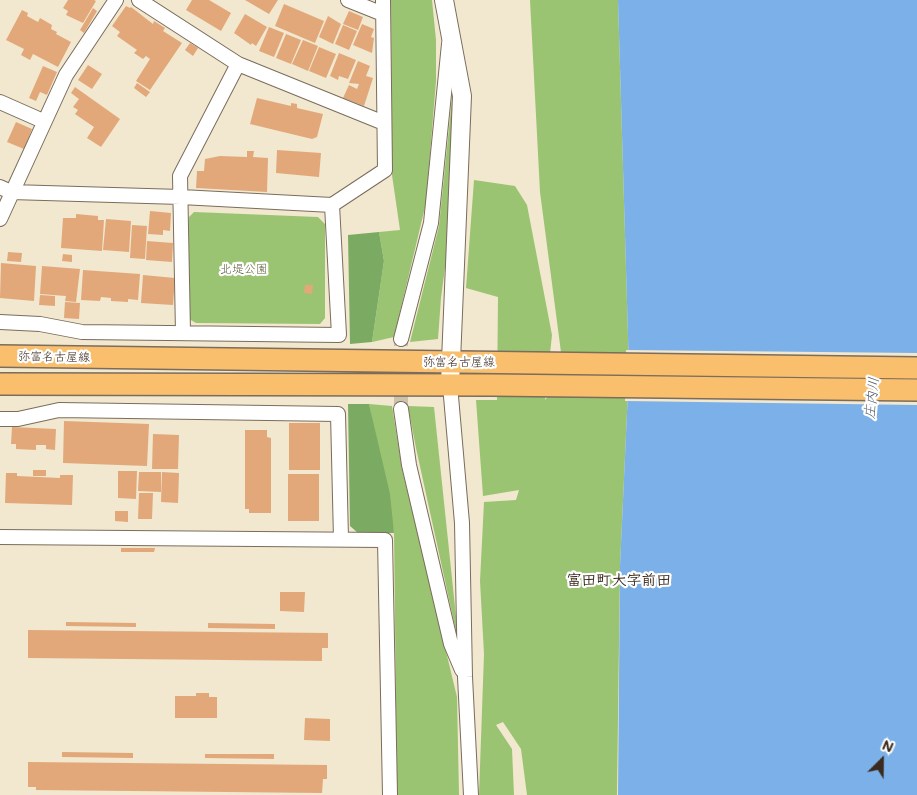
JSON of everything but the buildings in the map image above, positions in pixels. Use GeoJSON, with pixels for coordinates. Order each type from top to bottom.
{"type":"FeatureCollection","features":[{"type":"Feature","properties":{"kind":"main road","name":"弥富名古屋線"},"geometry":{"type":"LineString","coordinates":[[0,356],[917,368]]}},
{"type":"Feature","properties":{"kind":"main road","name":"弥富名古屋線"},"geometry":{"type":"LineString","coordinates":[[0,384],[492,385],[917,390]]}},
{"type":"Feature","properties":{"kind":"street"},"geometry":{"type":"LineString","coordinates":[[0,219],[6,189],[66,75],[116,0]]}},
{"type":"Feature","properties":{"kind":"street"},"geometry":{"type":"LineString","coordinates":[[140,0],[238,64],[384,123]]}},
{"type":"Feature","properties":{"kind":"street"},"geometry":{"type":"LineString","coordinates":[[6,189],[332,205],[385,170],[383,7],[348,0]]}},
{"type":"Feature","properties":{"kind":"street"},"geometry":{"type":"LineString","coordinates":[[444,0],[462,96],[450,385],[462,523],[465,677],[470,795]]}},
{"type":"Feature","properties":{"kind":"street"},"geometry":{"type":"LineString","coordinates":[[401,339],[431,223],[450,36]]}},
{"type":"Feature","properties":{"kind":"street"},"geometry":{"type":"LineString","coordinates":[[182,333],[182,197],[180,176],[238,64]]}},
{"type":"Feature","properties":{"kind":"street"},"geometry":{"type":"LineString","coordinates":[[0,102],[43,121]]}},
{"type":"Feature","properties":{"kind":"street"},"geometry":{"type":"LineString","coordinates":[[0,322],[40,324],[82,332],[339,335],[332,205]]}},
{"type":"Feature","properties":{"kind":"street"},"geometry":{"type":"LineString","coordinates":[[401,409],[408,465],[451,644],[465,677]]}},
{"type":"Feature","properties":{"kind":"street"},"geometry":{"type":"LineString","coordinates":[[0,419],[18,419],[59,410],[338,414],[341,539]]}},
{"type":"Feature","properties":{"kind":"street"},"geometry":{"type":"LineString","coordinates":[[0,537],[385,540],[390,795]]}},
{"type":"Feature","properties":{"kind":"green space"},"geometry":{"type":"Polygon","coordinates":[[[391,0],[432,0],[436,40],[436,81],[426,203],[394,337],[372,342],[384,261],[379,232],[400,230],[392,175],[391,0]]]}},
{"type":"Feature","properties":{"kind":"green space"},"geometry":{"type":"Polygon","coordinates":[[[530,0],[618,0],[629,369],[620,566],[617,795],[527,795],[521,749],[503,722],[496,725],[512,749],[514,795],[479,795],[484,654],[480,581],[484,502],[516,500],[519,490],[483,496],[476,400],[497,400],[498,297],[466,288],[474,180],[515,186],[527,205],[552,335],[545,400],[564,375],[540,192],[530,0]]]}},
{"type":"Feature","properties":{"kind":"green space"},"geometry":{"type":"Polygon","coordinates":[[[453,89],[453,206],[441,298],[438,339],[410,342],[439,226],[453,89]]]}},
{"type":"Feature","properties":{"kind":"green space","name":"北堤公園"},"geometry":{"type":"Polygon","coordinates":[[[194,212],[318,217],[325,224],[325,318],[320,324],[196,323],[189,319],[189,217],[194,212]]]}},
{"type":"Feature","properties":{"kind":"green space"},"geometry":{"type":"Polygon","coordinates":[[[379,232],[384,261],[372,342],[350,344],[348,235],[379,232]]]}},
{"type":"Feature","properties":{"kind":"green space"},"geometry":{"type":"Polygon","coordinates":[[[348,404],[369,404],[390,494],[394,533],[358,533],[350,526],[348,404]]]}},
{"type":"Feature","properties":{"kind":"green space"},"geometry":{"type":"Polygon","coordinates":[[[369,404],[392,406],[402,469],[457,697],[459,795],[397,795],[394,533],[369,404]]]}},
{"type":"Feature","properties":{"kind":"green space"},"geometry":{"type":"Polygon","coordinates":[[[408,406],[434,407],[459,645],[416,448],[408,406]]]}},
{"type":"Feature","properties":{"kind":"water","name":"庄内川"},"geometry":{"type":"Polygon","coordinates":[[[618,0],[917,0],[917,795],[618,795],[620,566],[629,369],[618,0]]]}},
{"type":"Feature","properties":{"kind":"pier"},"geometry":{"type":"Polygon","coordinates":[[[626,350],[917,353],[917,405],[625,401],[626,350]]]}},
{"type":"Feature","properties":{"kind":"tunnel"},"geometry":{"type":"LineString","coordinates":[[401,339],[401,409]]}},
{"type":"Feature","properties":{"kind":"district","name":"富田町大字前田"},"geometry":{"type":"Point","coordinates":[619,580]}}]}
